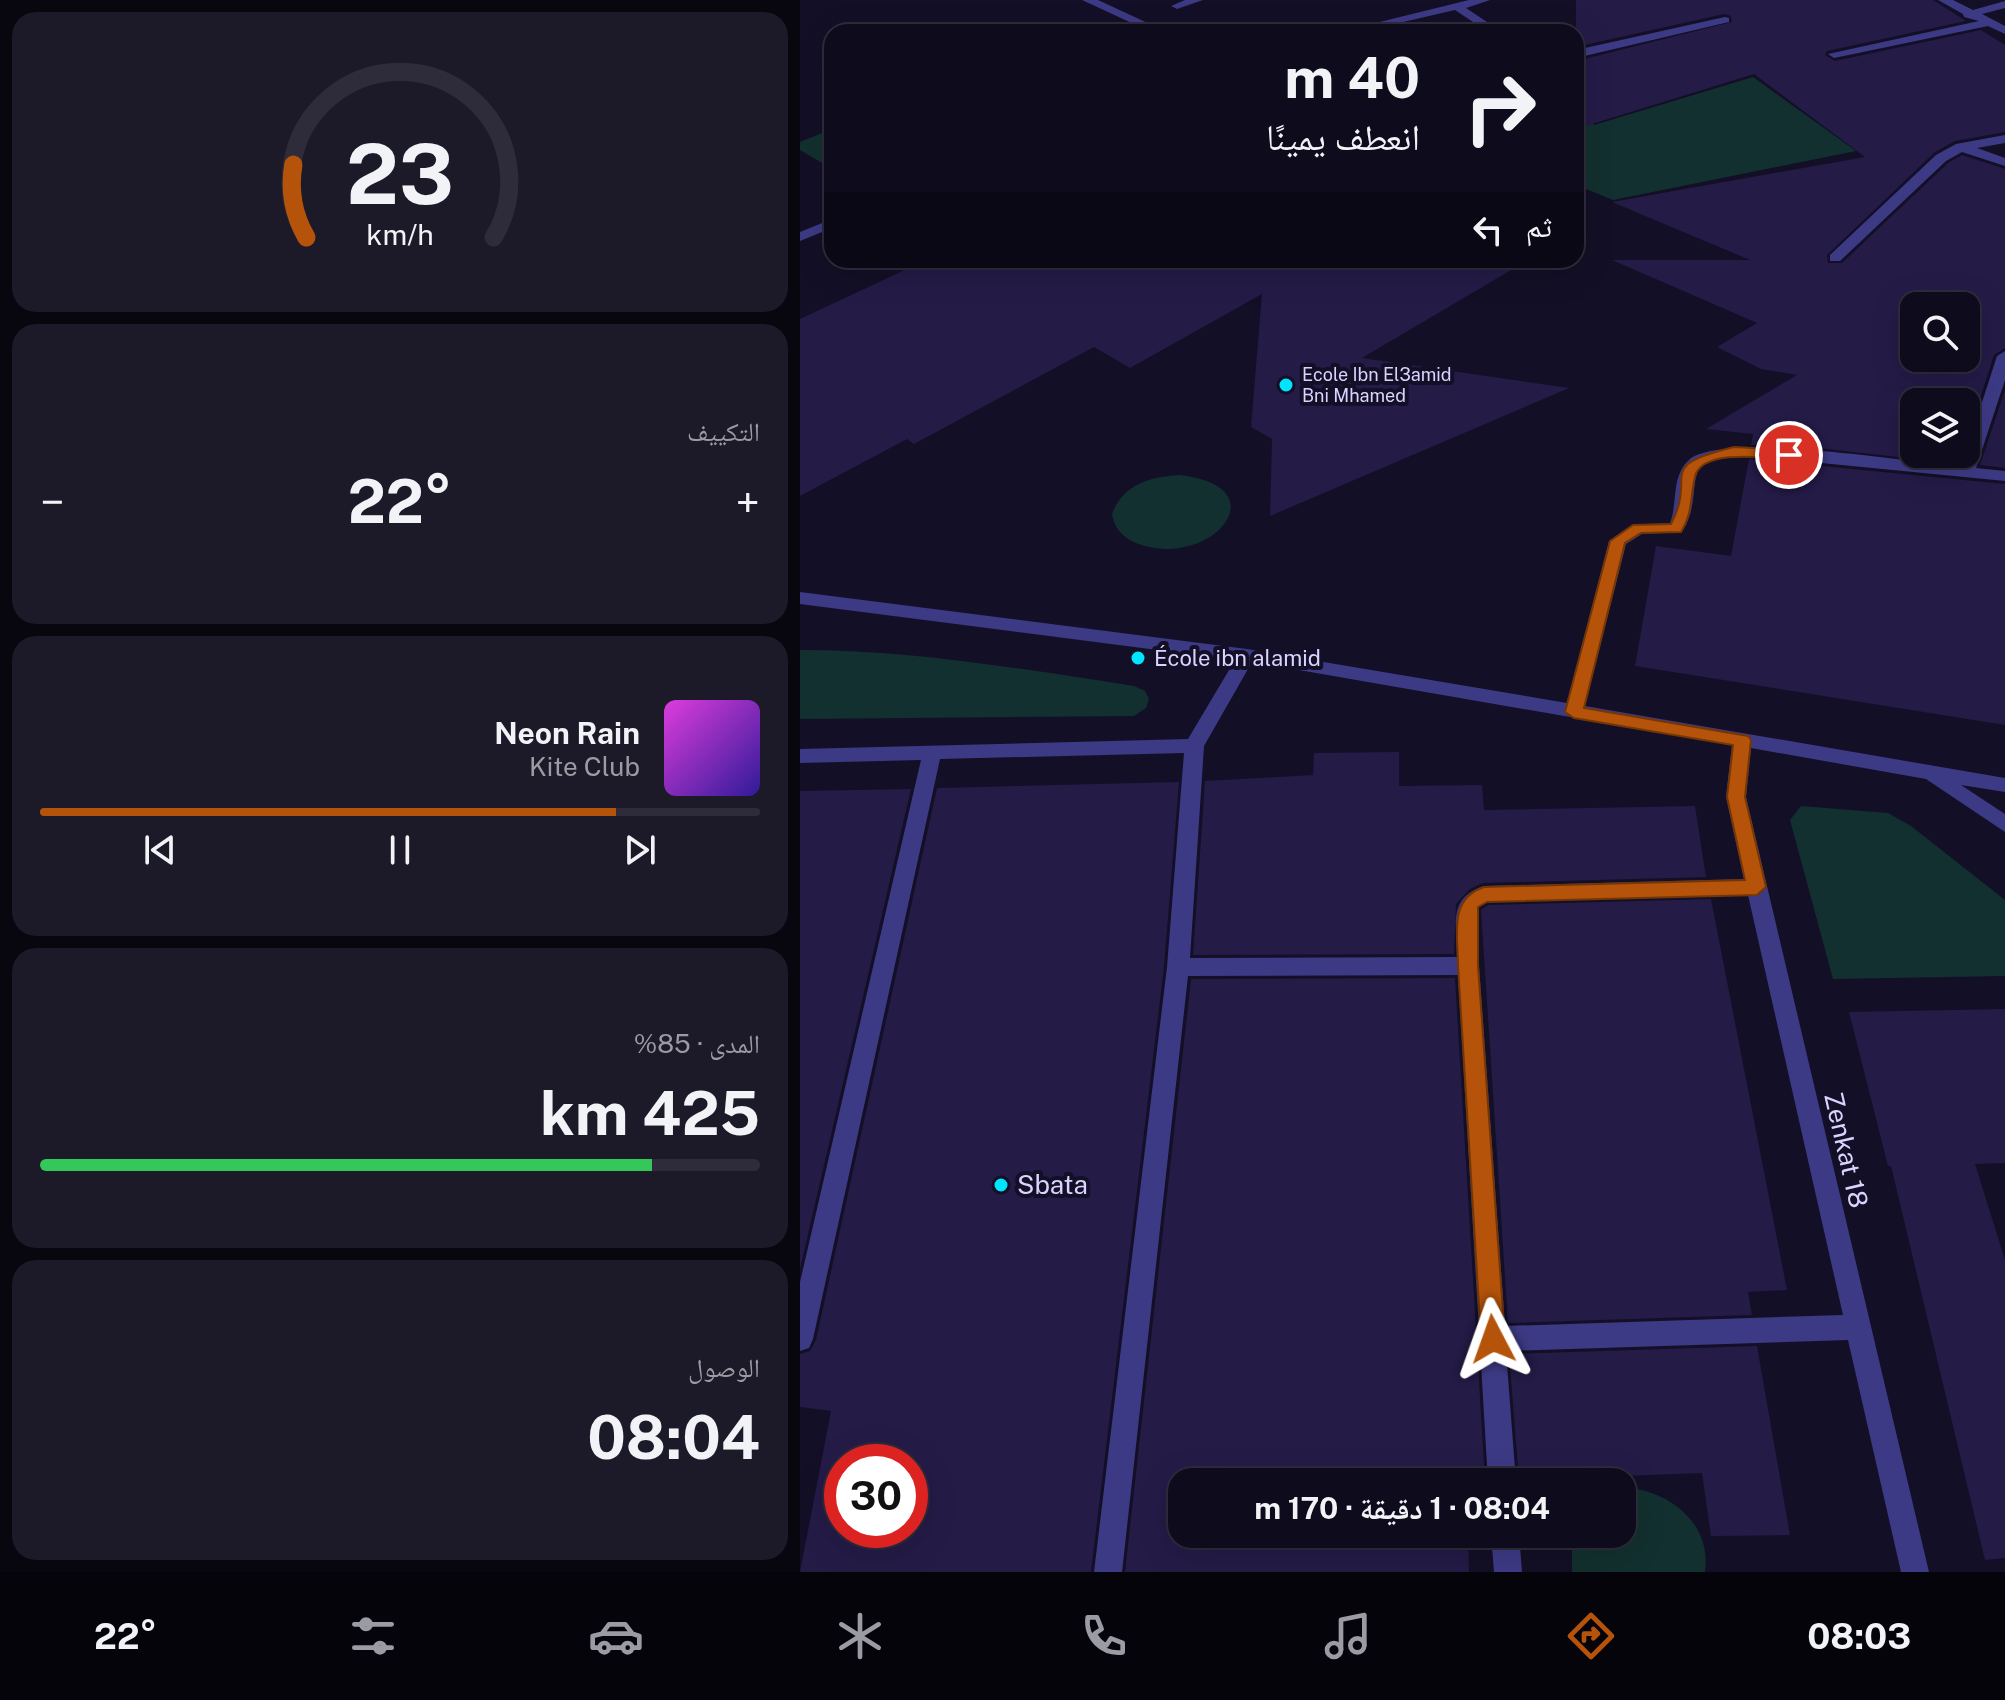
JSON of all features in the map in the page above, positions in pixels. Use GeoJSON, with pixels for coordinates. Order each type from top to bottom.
{"type":"FeatureCollection","features":[{"type":"Feature","properties":{"kind":"street"},"geometry":{"type":"LineString","coordinates":[[1088,0],[1143,24]]}},
{"type":"Feature","properties":{"kind":"street"},"geometry":{"type":"LineString","coordinates":[[1177,6],[1197,0]]}},
{"type":"Feature","properties":{"kind":"street"},"geometry":{"type":"LineString","coordinates":[[1379,24],[1484,0]]}},
{"type":"Feature","properties":{"kind":"street"},"geometry":{"type":"LineString","coordinates":[[1944,0],[1968,15],[2005,30]]}},
{"type":"Feature","properties":{"kind":"street"},"geometry":{"type":"LineString","coordinates":[[1968,15],[2005,4]]}},
{"type":"Feature","properties":{"kind":"street"},"geometry":{"type":"LineString","coordinates":[[1456,6],[1484,24]]}},
{"type":"Feature","properties":{"kind":"street"},"geometry":{"type":"LineString","coordinates":[[1584,52],[1725,20]]}},
{"type":"Feature","properties":{"kind":"street"},"geometry":{"type":"LineString","coordinates":[[1834,54],[1988,23]]}},
{"type":"Feature","properties":{"kind":"street"},"geometry":{"type":"LineString","coordinates":[[1835,258],[1941,158],[1961,147],[2005,139]]}},
{"type":"Feature","properties":{"kind":"street"},"geometry":{"type":"LineString","coordinates":[[1961,147],[2005,162]]}},
{"type":"Feature","properties":{"kind":"street"},"geometry":{"type":"LineString","coordinates":[[800,237],[824,226]]}},
{"type":"Feature","properties":{"kind":"street"},"geometry":{"type":"LineString","coordinates":[[1967,472],[2005,356]]}},
{"type":"Feature","properties":{"kind":"street"},"geometry":{"type":"LineString","coordinates":[[1574,712],[1618,541],[1638,529],[1676,528],[1684,513],[1688,473],[1697,462],[1713,455],[1747,451],[2005,476]]}},
{"type":"Feature","properties":{"kind":"street"},"geometry":{"type":"LineString","coordinates":[[800,598],[1247,655],[2005,785]]}},
{"type":"Feature","properties":{"kind":"street"},"geometry":{"type":"LineString","coordinates":[[1108,1572],[1178,967],[1194,746],[1247,655]]}},
{"type":"Feature","properties":{"kind":"street","name":"Zenkat 18"},"geometry":{"type":"LineString","coordinates":[[1742,740],[1736,797],[1915,1572]]}},
{"type":"Feature","properties":{"kind":"street"},"geometry":{"type":"LineString","coordinates":[[800,756],[1194,746]]}},
{"type":"Feature","properties":{"kind":"street"},"geometry":{"type":"LineString","coordinates":[[800,1339],[932,753]]}},
{"type":"Feature","properties":{"kind":"street"},"geometry":{"type":"LineString","coordinates":[[1928,772],[2005,824]]}},
{"type":"Feature","properties":{"kind":"street"},"geometry":{"type":"LineString","coordinates":[[1501,1468],[1468,966],[1466,915],[1470,902],[1484,894],[1757,887]]}},
{"type":"Feature","properties":{"kind":"street"},"geometry":{"type":"LineString","coordinates":[[1178,967],[1468,966]]}},
{"type":"Feature","properties":{"kind":"street"},"geometry":{"type":"LineString","coordinates":[[1493,1339],[1859,1327]]}},
{"type":"Feature","properties":{"kind":"street"},"geometry":{"type":"LineString","coordinates":[[1506,1548],[1508,1572]]}},
{"type":"Feature","properties":{"kind":"green space"},"geometry":{"type":"Polygon","coordinates":[[[1753,77],[1856,151],[1613,200],[1584,188],[1584,117],[1594,125],[1753,77]]]}},
{"type":"Feature","properties":{"kind":"green space"},"geometry":{"type":"Polygon","coordinates":[[[824,132],[824,164],[800,150],[800,142],[824,132]]]}},
{"type":"Feature","properties":{"kind":"green space"},"geometry":{"type":"Polygon","coordinates":[[[1179,475],[1209,482],[1226,493],[1231,507],[1226,522],[1213,535],[1194,544],[1171,549],[1145,546],[1123,535],[1112,514],[1123,496],[1148,480],[1179,475]]]}},
{"type":"Feature","properties":{"kind":"green space"},"geometry":{"type":"Polygon","coordinates":[[[800,650],[884,653],[1009,667],[1134,686],[1145,691],[1149,699],[1146,708],[1134,716],[800,719],[800,650]]]}},
{"type":"Feature","properties":{"kind":"green space"},"geometry":{"type":"Polygon","coordinates":[[[1801,806],[1888,813],[1911,826],[2005,900],[2005,976],[1833,979],[1790,820],[1801,806]]]}},
{"type":"Feature","properties":{"kind":"green space"},"geometry":{"type":"Polygon","coordinates":[[[1636,1489],[1660,1496],[1685,1514],[1702,1540],[1705,1555],[1705,1572],[1572,1572],[1572,1548],[1636,1548],[1636,1489]]]}},
{"type":"Feature","properties":{"kind":"building"},"geometry":{"type":"Polygon","coordinates":[[[1576,0],[1933,0],[1966,21],[1827,51],[1825,55],[1835,61],[1981,30],[2005,45],[2005,132],[1955,141],[1935,152],[1827,255],[1828,263],[1842,263],[1948,163],[1962,155],[2005,169],[2005,348],[1994,355],[1980,398],[1980,388],[1900,388],[1900,457],[1819,448],[1751,445],[1753,434],[1706,429],[1797,375],[1761,369],[1717,347],[1757,323],[1612,260],[1750,260],[1612,202],[1865,157],[1754,74],[1584,127],[1584,59],[1732,22],[1731,16],[1724,14],[1584,45],[1584,24],[1576,24],[1576,0]]]}},
{"type":"Feature","properties":{"kind":"building"},"geometry":{"type":"Polygon","coordinates":[[[909,268],[1514,268],[1362,358],[1569,388],[1270,516],[1272,439],[1251,427],[1262,294],[1130,368],[1094,347],[914,444],[907,439],[800,496],[800,319],[909,268]]]}},
{"type":"Feature","properties":{"kind":"building"},"geometry":{"type":"Polygon","coordinates":[[[2005,390],[2005,468],[1980,465],[2005,390]]]}},
{"type":"Feature","properties":{"kind":"building"},"geometry":{"type":"Polygon","coordinates":[[[1749,459],[2005,484],[2005,725],[1635,666],[1656,546],[1731,556],[1749,459]]]}},
{"type":"Feature","properties":{"kind":"building"},"geometry":{"type":"Polygon","coordinates":[[[1399,752],[1399,786],[1482,785],[1484,810],[1695,806],[1706,877],[1483,883],[1470,889],[1456,904],[1454,954],[1193,955],[1205,781],[1313,775],[1314,753],[1399,752]]]}},
{"type":"Feature","properties":{"kind":"building","name":"Sbata"},"geometry":{"type":"Polygon","coordinates":[[[1179,782],[1164,967],[1091,1572],[800,1572],[824,1447],[824,1548],[928,1548],[928,1444],[825,1444],[831,1411],[800,1407],[800,1354],[810,1351],[816,1340],[937,788],[1179,782]]]}},
{"type":"Feature","properties":{"kind":"building"},"geometry":{"type":"Polygon","coordinates":[[[911,789],[800,1269],[800,791],[911,789]]]}},
{"type":"Feature","properties":{"kind":"building"},"geometry":{"type":"Polygon","coordinates":[[[1711,899],[1787,1290],[1748,1292],[1752,1315],[1508,1323],[1481,910],[1488,905],[1711,899]]]}},
{"type":"Feature","properties":{"kind":"building"},"geometry":{"type":"Polygon","coordinates":[[[1455,978],[1484,1468],[1168,1468],[1168,1548],[1468,1548],[1469,1572],[1125,1572],[1191,979],[1455,978]]]}},
{"type":"Feature","properties":{"kind":"building"},"geometry":{"type":"Polygon","coordinates":[[[2005,1009],[2005,1163],[1975,1164],[2005,1260],[2005,1558],[1985,1560],[1891,1166],[1888,1166],[1849,1012],[2005,1009]]]}},
{"type":"Feature","properties":{"kind":"building"},"geometry":{"type":"Polygon","coordinates":[[[1757,1346],[1790,1535],[1711,1536],[1702,1473],[1636,1476],[1636,1468],[1518,1468],[1509,1354],[1757,1346]]]}},
{"type":"Feature","properties":{"kind":"place","name":"Ecole Ibn El3amid Bni Mhamed"},"geometry":{"type":"Point","coordinates":[1286,385]}},
{"type":"Feature","properties":{"kind":"place","name":"École ibn alamid"},"geometry":{"type":"Point","coordinates":[1138,658]}},
{"type":"Feature","properties":{"kind":"place","name":"Sbata"},"geometry":{"type":"Point","coordinates":[1001,1185]}},
{"type":"Feature","properties":{"kind":"route"},"geometry":{"type":"LineString","coordinates":[[1493,1339],[1468,966],[1467,908],[1470,902],[1484,894],[1757,887],[1736,797],[1742,740],[1574,712],[1618,541],[1638,529],[1668,531],[1676,528],[1684,513],[1688,473],[1697,462],[1734,451],[1789,455]]}}]}
